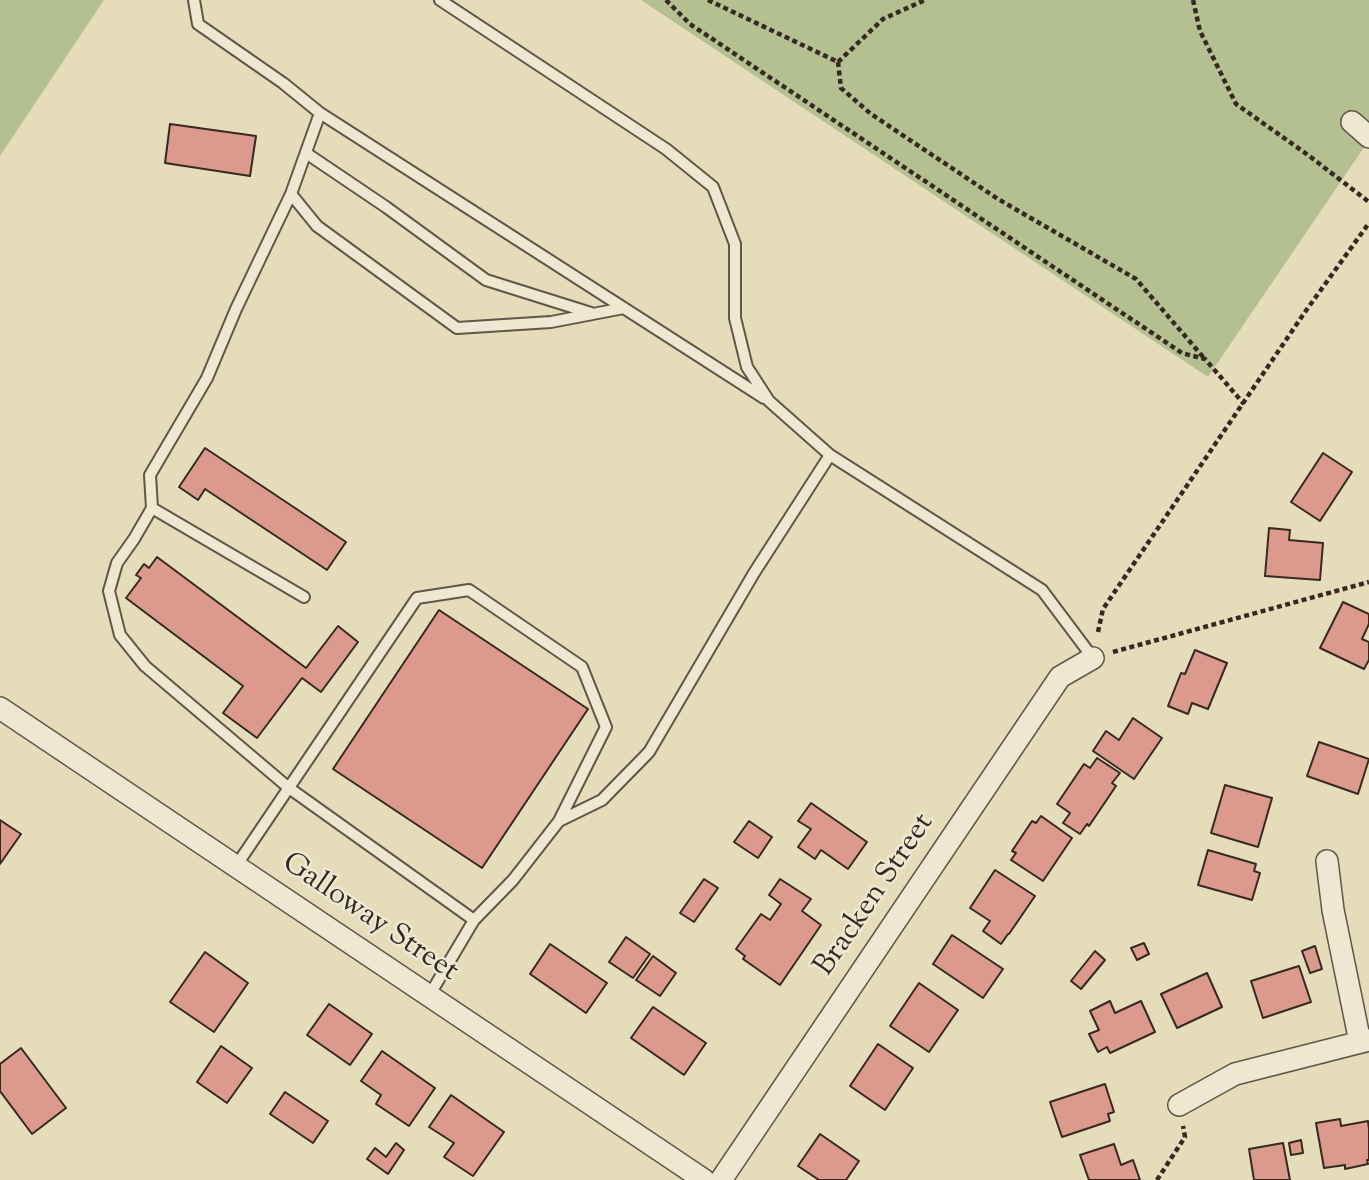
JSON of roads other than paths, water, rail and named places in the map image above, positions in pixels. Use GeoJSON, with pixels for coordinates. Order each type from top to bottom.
{"type":"FeatureCollection","features":[{"type":"Feature","properties":{"kind":"street"},"geometry":{"type":"LineString","coordinates":[[1352,122],[1369,137]]}},
{"type":"Feature","properties":{"kind":"street","name":"Bracken Street"},"geometry":{"type":"LineString","coordinates":[[721,1180],[1060,677],[1093,658]]}},
{"type":"Feature","properties":{"kind":"street","name":"Galloway Street"},"geometry":{"type":"LineString","coordinates":[[0,708],[704,1180]]}},
{"type":"Feature","properties":{"kind":"street"},"geometry":{"type":"LineString","coordinates":[[1179,1105],[1236,1074],[1365,1041],[1333,910],[1327,861]]}},
{"type":"Feature","properties":{"kind":"lane"},"geometry":{"type":"LineString","coordinates":[[194,0],[198,24],[283,83],[320,113],[769,401],[830,455],[1042,590],[1093,658]]}},
{"type":"Feature","properties":{"kind":"lane"},"geometry":{"type":"LineString","coordinates":[[440,0],[666,149],[713,187],[735,244],[735,318],[747,367],[769,401]]}},
{"type":"Feature","properties":{"kind":"lane"},"geometry":{"type":"LineString","coordinates":[[320,113],[291,194],[236,309],[207,378],[150,475],[152,508],[117,563],[109,591],[120,635],[145,666],[289,788],[474,920]]}},
{"type":"Feature","properties":{"kind":"lane"},"geometry":{"type":"LineString","coordinates":[[306,153],[486,280],[593,314]]}},
{"type":"Feature","properties":{"kind":"lane"},"geometry":{"type":"LineString","coordinates":[[291,194],[317,226],[457,328],[551,322],[624,309]]}},
{"type":"Feature","properties":{"kind":"lane"},"geometry":{"type":"LineString","coordinates":[[559,821],[602,800],[649,752],[754,573],[830,455]]}},
{"type":"Feature","properties":{"kind":"lane"},"geometry":{"type":"LineString","coordinates":[[152,508],[304,597]]}},
{"type":"Feature","properties":{"kind":"lane"},"geometry":{"type":"LineString","coordinates":[[236,866],[417,598],[469,590],[582,667],[606,727],[559,821],[513,880],[474,920],[429,996]]}}]}
